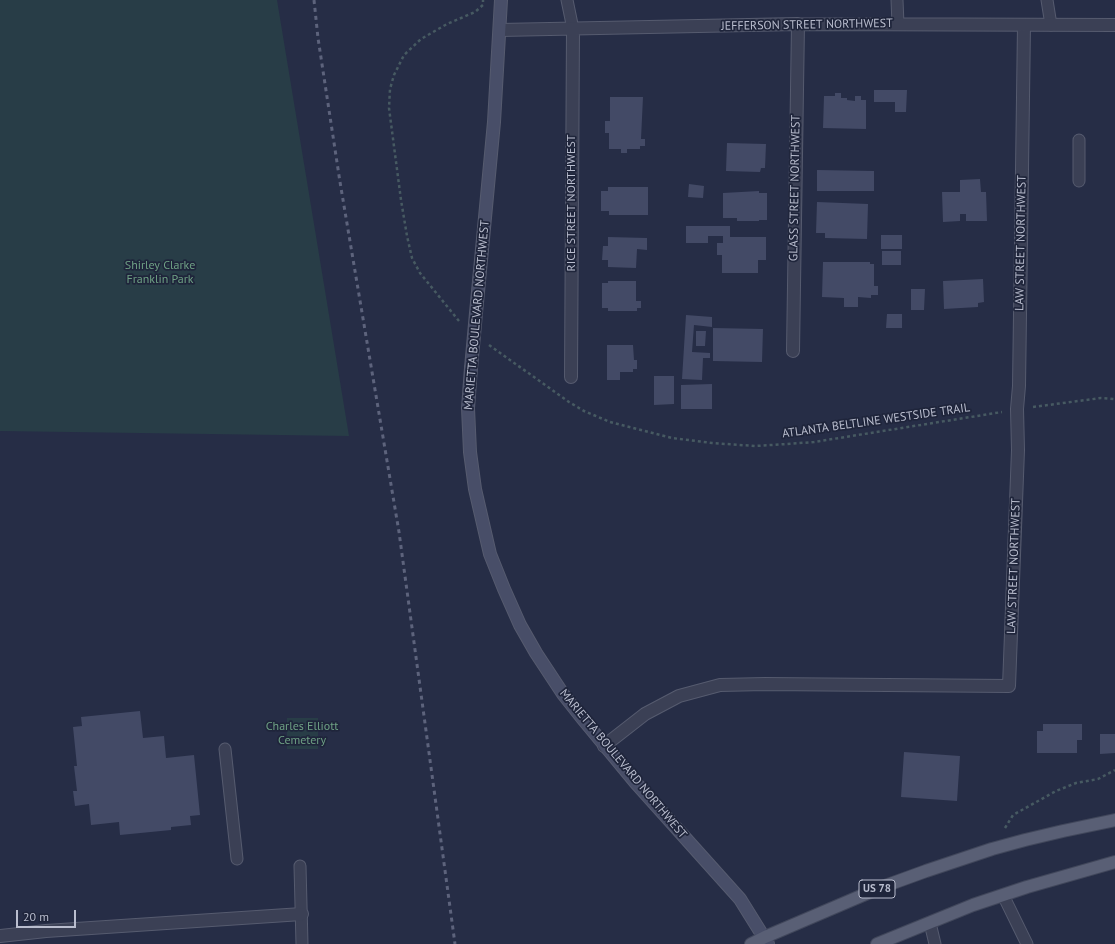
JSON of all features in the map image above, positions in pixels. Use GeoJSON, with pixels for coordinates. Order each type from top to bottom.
{"type":"FeatureCollection","features":[{"type":"Feature","properties":{"kind":"main road","name":"MARIETTA BOULEVARD NORTHWEST"},"geometry":{"type":"LineString","coordinates":[[501,0],[494,122],[468,408],[470,452],[476,496],[490,554],[520,625],[536,653],[563,694],[604,746],[640,788],[740,899],[766,940]]}},
{"type":"Feature","properties":{"kind":"main road","name":"US 78"},"geometry":{"type":"LineString","coordinates":[[752,944],[766,940],[882,886],[992,849],[1063,831],[1115,820]]}},
{"type":"Feature","properties":{"kind":"main road"},"geometry":{"type":"LineString","coordinates":[[877,944],[1039,882],[1113,863]]}},
{"type":"Feature","properties":{"kind":"street","name":"JEFFERSON STREET NORTHWEST"},"geometry":{"type":"LineString","coordinates":[[500,30],[798,24],[1115,25]]}},
{"type":"Feature","properties":{"kind":"street","name":"GLASS STREET NORTHWEST"},"geometry":{"type":"LineString","coordinates":[[793,351],[798,24]]}},
{"type":"Feature","properties":{"kind":"street","name":"LAW STREET NORTHWEST"},"geometry":{"type":"LineString","coordinates":[[604,746],[645,714],[679,696],[720,685],[1010,686],[1018,450],[1017,409],[1019,386],[1024,25]]}},
{"type":"Feature","properties":{"kind":"street","name":"RICE STREET NORTHWEST"},"geometry":{"type":"LineString","coordinates":[[571,377],[573,29]]}},
{"type":"Feature","properties":{"kind":"street"},"geometry":{"type":"LineString","coordinates":[[0,936],[302,914]]}},
{"type":"Feature","properties":{"kind":"lane"},"geometry":{"type":"LineString","coordinates":[[567,0],[573,29]]}},
{"type":"Feature","properties":{"kind":"lane"},"geometry":{"type":"LineString","coordinates":[[897,0],[898,24]]}},
{"type":"Feature","properties":{"kind":"lane"},"geometry":{"type":"LineString","coordinates":[[1047,0],[1051,25]]}},
{"type":"Feature","properties":{"kind":"lane"},"geometry":{"type":"LineString","coordinates":[[1078,181],[1079,140]]}},
{"type":"Feature","properties":{"kind":"lane"},"geometry":{"type":"LineString","coordinates":[[225,749],[237,859]]}},
{"type":"Feature","properties":{"kind":"lane"},"geometry":{"type":"LineString","coordinates":[[300,866],[302,944]]}},
{"type":"Feature","properties":{"kind":"lane"},"geometry":{"type":"LineString","coordinates":[[1003,895],[1027,944]]}},
{"type":"Feature","properties":{"kind":"lane"},"geometry":{"type":"LineString","coordinates":[[930,923],[935,944]]}},
{"type":"Feature","properties":{"kind":"path"},"geometry":{"type":"LineString","coordinates":[[463,326],[420,273],[412,258],[400,200],[389,108],[390,88],[394,75],[404,55],[421,39],[447,24],[475,12],[483,5],[483,0]]}},
{"type":"Feature","properties":{"kind":"path","name":"ATLANTA BELTLINE WESTSIDE TRAIL"},"geometry":{"type":"LineString","coordinates":[[487,343],[569,402],[584,411],[610,422],[672,438],[755,446],[814,442],[1017,409],[1101,398],[1115,399]]}},
{"type":"Feature","properties":{"kind":"path"},"geometry":{"type":"LineString","coordinates":[[992,849],[1013,815],[1056,791],[1076,783],[1098,779],[1115,770]]}},
{"type":"Feature","properties":{"kind":"green space","name":"Shirley Clarke Franklin Park"},"geometry":{"type":"Polygon","coordinates":[[[0,0],[277,0],[349,436],[0,431],[0,0]]]}},
{"type":"Feature","properties":{"kind":"green space","name":"Charles Elliott Cemetery"},"geometry":{"type":"Polygon","coordinates":[[[287,718],[318,718],[318,749],[287,749],[287,718]]]}},
{"type":"Feature","properties":{"kind":"building"},"geometry":{"type":"Polygon","coordinates":[[[874,90],[907,90],[906,112],[895,112],[895,102],[874,102],[874,90]]]}},
{"type":"Feature","properties":{"kind":"building"},"geometry":{"type":"Polygon","coordinates":[[[835,93],[841,93],[841,98],[847,98],[847,100],[855,101],[855,96],[861,96],[861,100],[866,100],[866,129],[823,128],[824,96],[835,96],[835,93]]]}},
{"type":"Feature","properties":{"kind":"building"},"geometry":{"type":"Polygon","coordinates":[[[610,97],[643,97],[641,139],[645,139],[645,146],[640,146],[640,149],[627,149],[627,153],[621,153],[621,149],[609,149],[609,133],[605,133],[605,121],[610,121],[610,97]]]}},
{"type":"Feature","properties":{"kind":"building"},"geometry":{"type":"Polygon","coordinates":[[[727,143],[766,144],[765,168],[761,168],[760,172],[726,171],[727,143]]]}},
{"type":"Feature","properties":{"kind":"building"},"geometry":{"type":"Polygon","coordinates":[[[817,170],[874,171],[874,191],[817,191],[817,170]]]}},
{"type":"Feature","properties":{"kind":"building"},"geometry":{"type":"Polygon","coordinates":[[[980,179],[981,192],[986,192],[987,221],[966,221],[966,214],[960,214],[960,221],[943,222],[942,192],[960,192],[960,180],[980,179]]]}},
{"type":"Feature","properties":{"kind":"building"},"geometry":{"type":"Polygon","coordinates":[[[689,184],[704,186],[703,198],[688,197],[689,184]]]}},
{"type":"Feature","properties":{"kind":"building"},"geometry":{"type":"Polygon","coordinates":[[[608,187],[648,187],[648,215],[609,215],[609,211],[601,211],[601,191],[608,191],[608,187]]]}},
{"type":"Feature","properties":{"kind":"building"},"geometry":{"type":"Polygon","coordinates":[[[759,191],[759,193],[767,193],[767,220],[737,221],[737,218],[723,218],[723,193],[759,191]]]}},
{"type":"Feature","properties":{"kind":"building"},"geometry":{"type":"Polygon","coordinates":[[[817,202],[868,204],[867,239],[825,238],[825,233],[816,233],[817,202]]]}},
{"type":"Feature","properties":{"kind":"building"},"geometry":{"type":"Polygon","coordinates":[[[686,226],[730,226],[730,237],[766,237],[766,260],[758,260],[758,273],[722,273],[722,255],[717,255],[717,243],[723,243],[723,236],[708,236],[708,243],[686,243],[686,226]]]}},
{"type":"Feature","properties":{"kind":"building"},"geometry":{"type":"Polygon","coordinates":[[[881,235],[902,235],[902,249],[881,249],[881,235]]]}},
{"type":"Feature","properties":{"kind":"building"},"geometry":{"type":"Polygon","coordinates":[[[608,237],[647,238],[647,250],[637,249],[636,268],[608,267],[608,260],[602,260],[603,246],[608,246],[608,237]]]}},
{"type":"Feature","properties":{"kind":"building"},"geometry":{"type":"Polygon","coordinates":[[[882,251],[901,251],[901,265],[882,265],[882,251]]]}},
{"type":"Feature","properties":{"kind":"building"},"geometry":{"type":"Polygon","coordinates":[[[823,262],[870,262],[870,264],[874,264],[874,286],[878,286],[878,295],[871,295],[871,298],[858,297],[858,307],[844,307],[844,298],[822,297],[823,262]]]}},
{"type":"Feature","properties":{"kind":"building"},"geometry":{"type":"Polygon","coordinates":[[[983,279],[984,302],[978,303],[978,307],[944,309],[943,281],[983,279]]]}},
{"type":"Feature","properties":{"kind":"building"},"geometry":{"type":"Polygon","coordinates":[[[608,281],[636,281],[636,301],[641,301],[641,308],[637,308],[637,311],[608,311],[608,308],[602,308],[602,283],[608,283],[608,281]]]}},
{"type":"Feature","properties":{"kind":"building"},"geometry":{"type":"Polygon","coordinates":[[[911,289],[925,289],[924,310],[911,310],[911,289]]]}},
{"type":"Feature","properties":{"kind":"building"},"geometry":{"type":"Polygon","coordinates":[[[887,314],[902,314],[902,328],[886,328],[887,314]]]}},
{"type":"Feature","properties":{"kind":"building"},"geometry":{"type":"Polygon","coordinates":[[[686,315],[712,317],[712,327],[694,325],[692,352],[710,353],[710,358],[703,358],[702,380],[682,379],[686,315]]]}},
{"type":"Feature","properties":{"kind":"building"},"geometry":{"type":"Polygon","coordinates":[[[713,328],[763,329],[762,362],[713,361],[713,328]]]}},
{"type":"Feature","properties":{"kind":"building"},"geometry":{"type":"Polygon","coordinates":[[[696,331],[706,331],[705,346],[696,346],[696,331]]]}},
{"type":"Feature","properties":{"kind":"building"},"geometry":{"type":"Polygon","coordinates":[[[607,345],[633,345],[634,360],[637,360],[637,369],[633,369],[633,372],[620,372],[620,380],[607,380],[607,345]]]}},
{"type":"Feature","properties":{"kind":"building"},"geometry":{"type":"Polygon","coordinates":[[[654,376],[674,376],[674,404],[654,405],[654,376]]]}},
{"type":"Feature","properties":{"kind":"building"},"geometry":{"type":"Polygon","coordinates":[[[712,384],[712,409],[681,409],[681,385],[712,384]]]}},
{"type":"Feature","properties":{"kind":"building"},"geometry":{"type":"Polygon","coordinates":[[[140,711],[143,738],[164,736],[166,758],[194,755],[200,815],[190,816],[191,825],[171,827],[171,830],[120,835],[119,822],[91,825],[89,804],[75,806],[73,791],[77,791],[74,766],[77,766],[73,727],[82,726],[81,717],[140,711]]]}},
{"type":"Feature","properties":{"kind":"building"},"geometry":{"type":"Polygon","coordinates":[[[1043,724],[1082,724],[1082,740],[1077,740],[1077,753],[1037,753],[1037,731],[1043,731],[1043,724]]]}},
{"type":"Feature","properties":{"kind":"building"},"geometry":{"type":"Polygon","coordinates":[[[1100,734],[1115,734],[1115,753],[1100,754],[1100,734]]]}},
{"type":"Feature","properties":{"kind":"building"},"geometry":{"type":"Polygon","coordinates":[[[904,752],[960,756],[957,801],[901,797],[904,752]]]}},
{"type":"Feature","properties":{"kind":"railway"},"geometry":{"type":"LineString","coordinates":[[314,0],[318,38],[340,182],[399,532],[455,944]]}}]}
